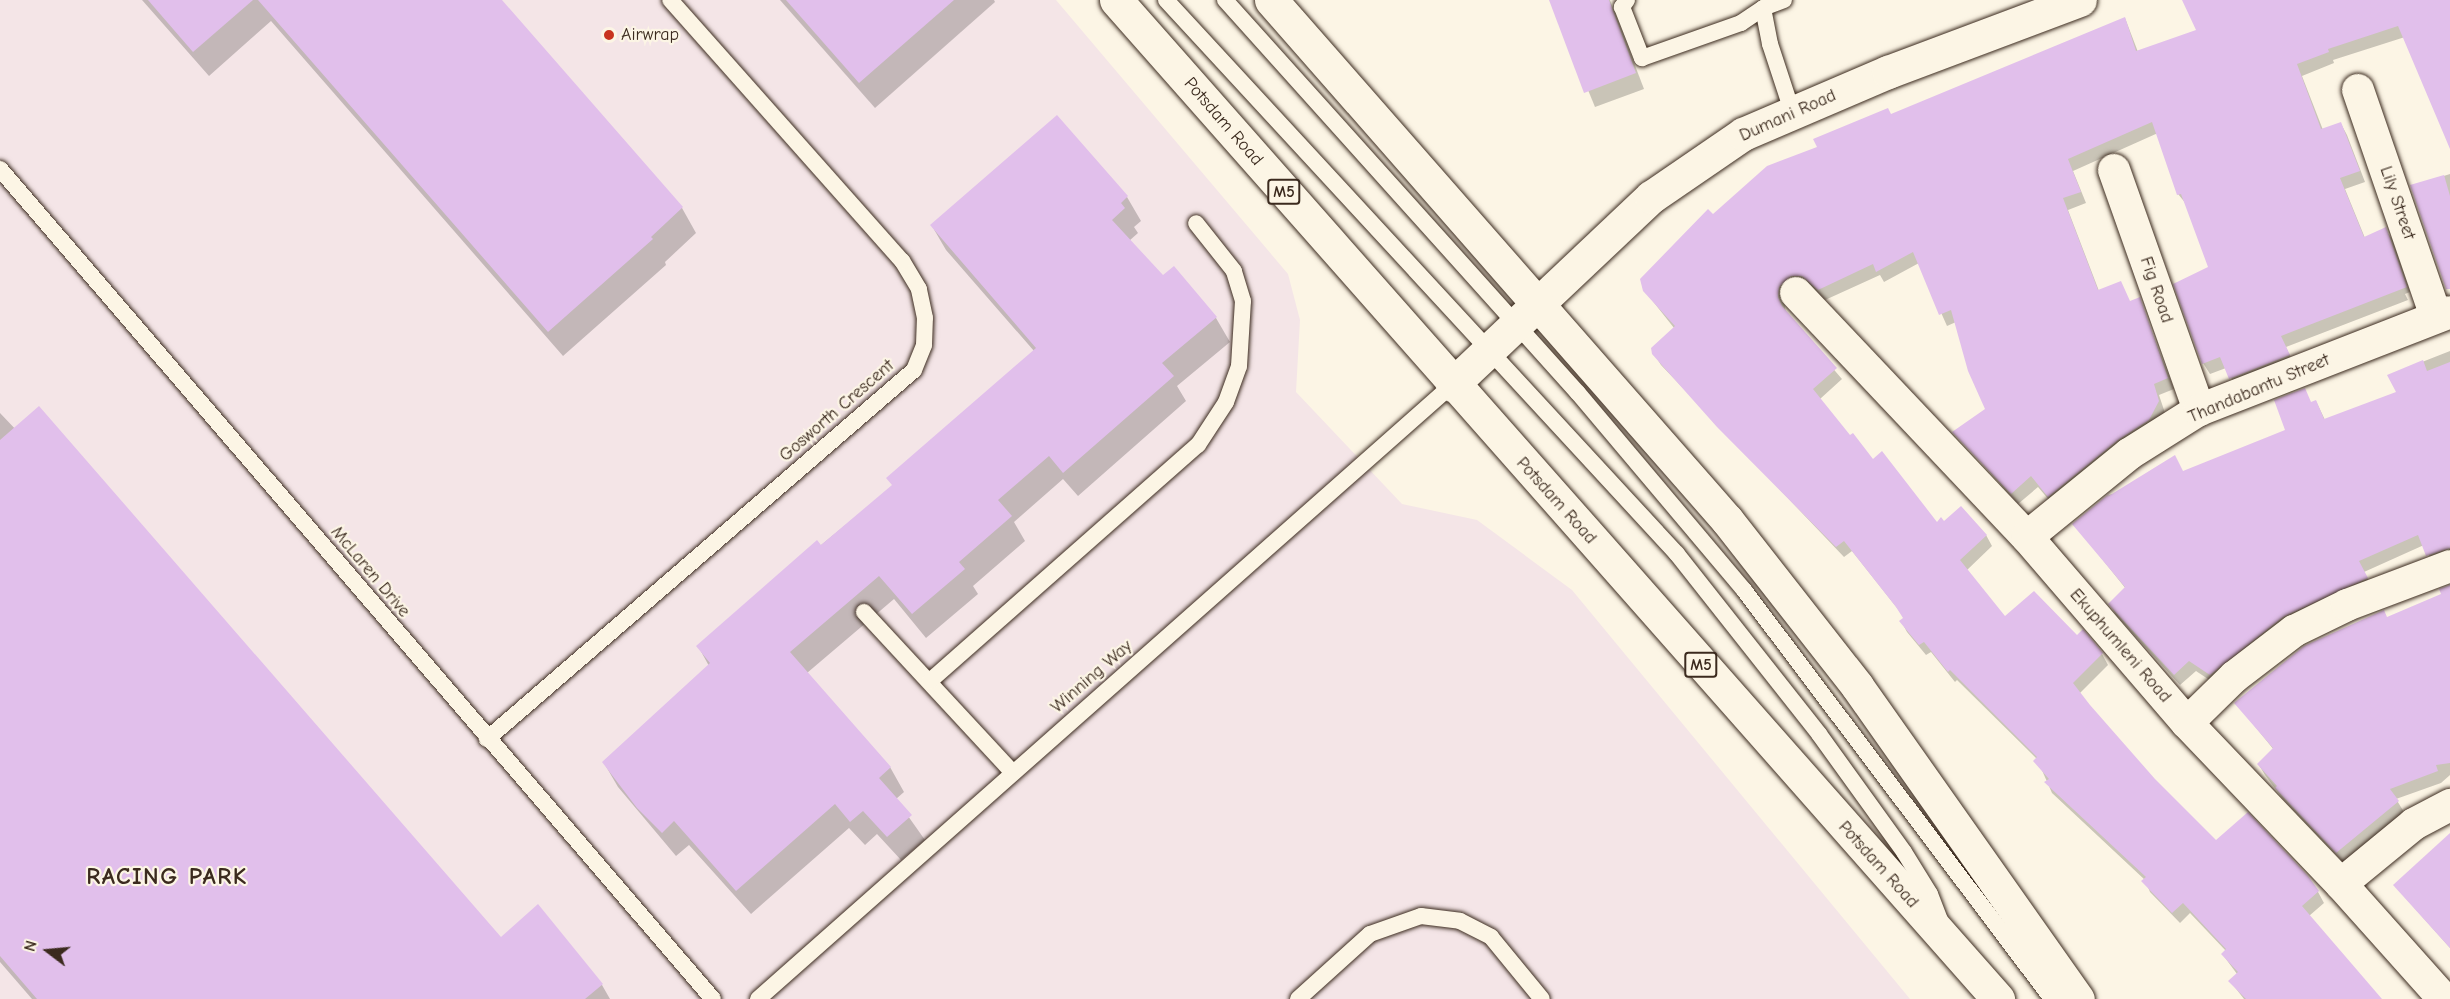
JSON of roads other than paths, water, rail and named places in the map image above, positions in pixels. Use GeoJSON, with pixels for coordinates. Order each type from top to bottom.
{"type":"FeatureCollection","features":[{"type":"Feature","properties":{"kind":"main road","name":"Potsdam Road"},"geometry":{"type":"LineString","coordinates":[[1116,0],[1452,385],[1998,999]]}},
{"type":"Feature","properties":{"kind":"main road"},"geometry":{"type":"LineString","coordinates":[[1271,0],[1528,315],[1727,520],[1857,686],[2078,999]]}},
{"type":"Feature","properties":{"kind":"main road","name":"Dumani Road"},"geometry":{"type":"LineString","coordinates":[[1452,385],[1651,197],[1743,134],[1792,111],[2080,0]]}},
{"type":"Feature","properties":{"kind":"street","name":"Lily Street"},"geometry":{"type":"LineString","coordinates":[[2358,90],[2443,315]]}},
{"type":"Feature","properties":{"kind":"street","name":"Fig Road"},"geometry":{"type":"LineString","coordinates":[[2114,170],[2199,410]]}},
{"type":"Feature","properties":{"kind":"street","name":"Ekuphumleni Road"},"geometry":{"type":"LineString","coordinates":[[1796,293],[2026,537],[2187,723],[2341,884],[2444,999]]}},
{"type":"Feature","properties":{"kind":"street","name":"Thandabantu Street"},"geometry":{"type":"LineString","coordinates":[[2026,537],[2129,454],[2199,410],[2443,315]]}},
{"type":"Feature","properties":{"kind":"street"},"geometry":{"type":"LineString","coordinates":[[2187,723],[2234,677],[2294,631],[2347,605],[2450,566]]}},
{"type":"Feature","properties":{"kind":"street"},"geometry":{"type":"LineString","coordinates":[[2341,884],[2414,824],[2450,805]]}},
{"type":"Feature","properties":{"kind":"lane","name":"Gosworth Crescent"},"geometry":{"type":"LineString","coordinates":[[487,739],[914,370],[924,345],[926,318],[920,289],[902,261],[670,0]]}},
{"type":"Feature","properties":{"kind":"lane"},"geometry":{"type":"LineString","coordinates":[[1166,0],[1488,352],[1677,554],[1819,734],[1930,894],[1950,946]]}},
{"type":"Feature","properties":{"kind":"lane"},"geometry":{"type":"LineString","coordinates":[[1225,0],[1528,315],[1744,590],[2052,999]]}},
{"type":"Feature","properties":{"kind":"lane"},"geometry":{"type":"LineString","coordinates":[[1627,0],[1622,7],[1642,58],[1741,23],[1763,8],[1784,0]]}},
{"type":"Feature","properties":{"kind":"lane"},"geometry":{"type":"LineString","coordinates":[[1763,8],[1770,44],[1792,111]]}},
{"type":"Feature","properties":{"kind":"lane","name":"McLaren Drive"},"geometry":{"type":"LineString","coordinates":[[0,169],[487,739],[713,999]]}},
{"type":"Feature","properties":{"kind":"lane"},"geometry":{"type":"LineString","coordinates":[[930,681],[1198,445],[1226,402],[1239,366],[1243,301],[1234,271],[1196,223]]}},
{"type":"Feature","properties":{"kind":"lane","name":"Winning Way"},"geometry":{"type":"LineString","coordinates":[[758,999],[1452,385]]}},
{"type":"Feature","properties":{"kind":"lane"},"geometry":{"type":"LineString","coordinates":[[864,612],[1013,773]]}},
{"type":"Feature","properties":{"kind":"lane"},"geometry":{"type":"LineString","coordinates":[[1298,999],[1370,933],[1395,922],[1421,916],[1460,921],[1491,937],[1542,999]]}},
{"type":"Feature","properties":{"kind":"place","name":"Airwrap"},"geometry":{"type":"Point","coordinates":[609,35]}},
{"type":"Feature","properties":{"kind":"district","name":"RACING PARK"},"geometry":{"type":"Point","coordinates":[167,877]}}]}
